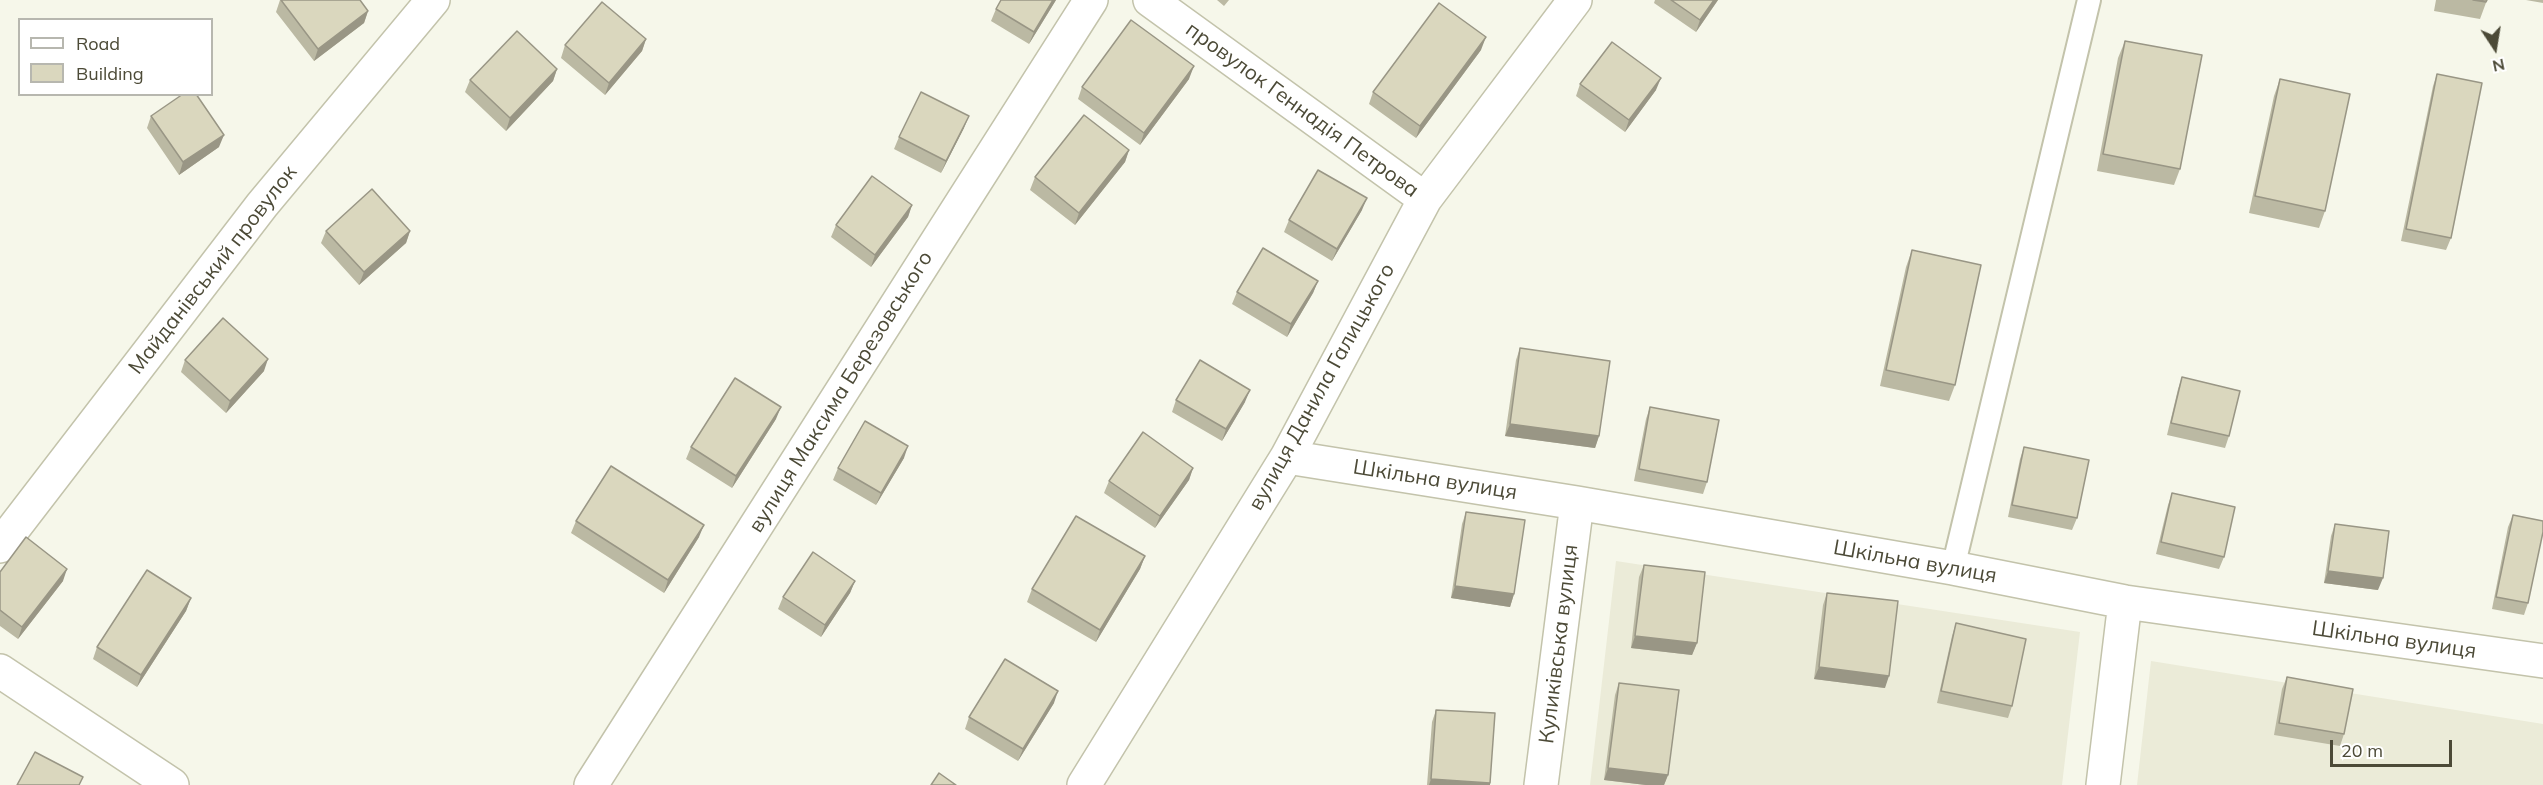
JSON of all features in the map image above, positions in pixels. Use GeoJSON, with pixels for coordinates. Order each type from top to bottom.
{"type":"FeatureCollection","features":[{"type":"Feature","properties":{"kind":"street","name":"Майданівський провулок"},"geometry":{"type":"LineString","coordinates":[[0,546],[262,205],[433,0]]}},
{"type":"Feature","properties":{"kind":"street","name":"вулиця Максима Березовського"},"geometry":{"type":"LineString","coordinates":[[591,785],[1091,0]]}},
{"type":"Feature","properties":{"kind":"street","name":"провулок Геннадія Петрова"},"geometry":{"type":"LineString","coordinates":[[1150,0],[1425,199]]}},
{"type":"Feature","properties":{"kind":"street","name":"вулиця Данила Галицького"},"geometry":{"type":"LineString","coordinates":[[1084,785],[1287,457],[1425,199],[1575,0]]}},
{"type":"Feature","properties":{"kind":"street","name":"Шкільна вулиця"},"geometry":{"type":"LineString","coordinates":[[1287,457],[1577,503],[1953,568],[2125,602],[2543,661]]}},
{"type":"Feature","properties":{"kind":"street","name":"Куликівська вулиця"},"geometry":{"type":"LineString","coordinates":[[1541,785],[1577,503]]}},
{"type":"Feature","properties":{"kind":"street"},"geometry":{"type":"LineString","coordinates":[[2103,785],[2125,602]]}},
{"type":"Feature","properties":{"kind":"street"},"geometry":{"type":"LineString","coordinates":[[0,671],[172,785]]}},
{"type":"Feature","properties":{"kind":"lane"},"geometry":{"type":"LineString","coordinates":[[1953,568],[2089,0]]}},
{"type":"Feature","properties":{"kind":"shaded area"},"geometry":{"type":"Polygon","coordinates":[[[1616,561],[2080,632],[2062,785],[1590,785],[1616,561]]]}},
{"type":"Feature","properties":{"kind":"shaded area"},"geometry":{"type":"Polygon","coordinates":[[[2151,661],[2543,724],[2543,785],[2137,785],[2151,661]]]}},
{"type":"Feature","properties":{"kind":"building"},"geometry":{"type":"Polygon","coordinates":[[[281,0],[360,0],[368,11],[318,49],[281,0]]]}},
{"type":"Feature","properties":{"kind":"building"},"geometry":{"type":"Polygon","coordinates":[[[1001,0],[1053,0],[1034,32],[996,9],[1001,0]]]}},
{"type":"Feature","properties":{"kind":"building"},"geometry":{"type":"Polygon","coordinates":[[[1671,0],[1714,0],[1700,20],[1671,0]]]}},
{"type":"Feature","properties":{"kind":"building"},"geometry":{"type":"Polygon","coordinates":[[[602,2],[646,39],[609,83],[565,45],[602,2]]]}},
{"type":"Feature","properties":{"kind":"building"},"geometry":{"type":"Polygon","coordinates":[[[1439,3],[1486,37],[1420,126],[1373,92],[1439,3]]]}},
{"type":"Feature","properties":{"kind":"building"},"geometry":{"type":"Polygon","coordinates":[[[1131,20],[1194,66],[1144,133],[1082,87],[1131,20]]]}},
{"type":"Feature","properties":{"kind":"building"},"geometry":{"type":"Polygon","coordinates":[[[517,31],[557,69],[510,118],[470,80],[517,31]]]}},
{"type":"Feature","properties":{"kind":"building"},"geometry":{"type":"Polygon","coordinates":[[[2125,41],[2202,55],[2180,169],[2103,154],[2125,41]]]}},
{"type":"Feature","properties":{"kind":"building"},"geometry":{"type":"Polygon","coordinates":[[[1612,42],[1661,78],[1629,120],[1580,84],[1612,42]]]}},
{"type":"Feature","properties":{"kind":"building"},"geometry":{"type":"Polygon","coordinates":[[[2437,74],[2482,83],[2451,238],[2406,229],[2437,74]]]}},
{"type":"Feature","properties":{"kind":"building"},"geometry":{"type":"Polygon","coordinates":[[[2280,79],[2350,94],[2325,211],[2255,196],[2280,79]]]}},
{"type":"Feature","properties":{"kind":"building"},"geometry":{"type":"Polygon","coordinates":[[[921,92],[969,116],[946,161],[899,137],[921,92]]]}},
{"type":"Feature","properties":{"kind":"building"},"geometry":{"type":"Polygon","coordinates":[[[180,96],[197,96],[224,135],[183,162],[151,116],[180,96]]]}},
{"type":"Feature","properties":{"kind":"building"},"geometry":{"type":"Polygon","coordinates":[[[1084,115],[1129,150],[1079,213],[1035,177],[1084,115]]]}},
{"type":"Feature","properties":{"kind":"building"},"geometry":{"type":"Polygon","coordinates":[[[1318,170],[1367,198],[1337,249],[1289,220],[1318,170]]]}},
{"type":"Feature","properties":{"kind":"building"},"geometry":{"type":"Polygon","coordinates":[[[872,176],[912,205],[875,255],[836,225],[872,176]]]}},
{"type":"Feature","properties":{"kind":"building"},"geometry":{"type":"Polygon","coordinates":[[[372,189],[410,231],[364,272],[326,231],[372,189]]]}},
{"type":"Feature","properties":{"kind":"building"},"geometry":{"type":"Polygon","coordinates":[[[1263,248],[1318,281],[1291,324],[1237,292],[1263,248]]]}},
{"type":"Feature","properties":{"kind":"building"},"geometry":{"type":"Polygon","coordinates":[[[1912,250],[1981,265],[1955,385],[1886,370],[1912,250]]]}},
{"type":"Feature","properties":{"kind":"building"},"geometry":{"type":"Polygon","coordinates":[[[223,318],[268,359],[230,401],[185,360],[223,318]]]}},
{"type":"Feature","properties":{"kind":"building"},"geometry":{"type":"Polygon","coordinates":[[[1520,348],[1610,361],[1599,436],[1510,424],[1520,348]]]}},
{"type":"Feature","properties":{"kind":"building"},"geometry":{"type":"Polygon","coordinates":[[[1200,360],[1250,390],[1226,429],[1176,400],[1200,360]]]}},
{"type":"Feature","properties":{"kind":"building"},"geometry":{"type":"Polygon","coordinates":[[[2182,377],[2240,391],[2229,436],[2171,423],[2182,377]]]}},
{"type":"Feature","properties":{"kind":"building"},"geometry":{"type":"Polygon","coordinates":[[[735,378],[781,407],[736,476],[691,447],[735,378]]]}},
{"type":"Feature","properties":{"kind":"building"},"geometry":{"type":"Polygon","coordinates":[[[1650,407],[1719,420],[1707,482],[1639,469],[1650,407]]]}},
{"type":"Feature","properties":{"kind":"building"},"geometry":{"type":"Polygon","coordinates":[[[865,421],[908,446],[881,493],[838,468],[865,421]]]}},
{"type":"Feature","properties":{"kind":"building"},"geometry":{"type":"Polygon","coordinates":[[[1143,432],[1193,468],[1160,516],[1109,481],[1143,432]]]}},
{"type":"Feature","properties":{"kind":"building"},"geometry":{"type":"Polygon","coordinates":[[[2024,447],[2089,460],[2077,518],[2012,505],[2024,447]]]}},
{"type":"Feature","properties":{"kind":"building"},"geometry":{"type":"Polygon","coordinates":[[[611,466],[704,525],[668,580],[576,521],[611,466]]]}},
{"type":"Feature","properties":{"kind":"building"},"geometry":{"type":"Polygon","coordinates":[[[2172,493],[2235,507],[2224,557],[2161,542],[2172,493]]]}},
{"type":"Feature","properties":{"kind":"building"},"geometry":{"type":"Polygon","coordinates":[[[1466,512],[1525,520],[1514,594],[1455,586],[1466,512]]]}},
{"type":"Feature","properties":{"kind":"building"},"geometry":{"type":"Polygon","coordinates":[[[2513,515],[2543,521],[2543,532],[2528,603],[2496,597],[2513,515]]]}},
{"type":"Feature","properties":{"kind":"building"},"geometry":{"type":"Polygon","coordinates":[[[1076,516],[1145,556],[1100,630],[1032,589],[1076,516]]]}},
{"type":"Feature","properties":{"kind":"building"},"geometry":{"type":"Polygon","coordinates":[[[2335,524],[2389,531],[2383,578],[2328,571],[2335,524]]]}},
{"type":"Feature","properties":{"kind":"building"},"geometry":{"type":"Polygon","coordinates":[[[26,537],[67,569],[22,627],[0,610],[0,572],[26,537]]]}},
{"type":"Feature","properties":{"kind":"building"},"geometry":{"type":"Polygon","coordinates":[[[813,552],[855,581],[825,625],[783,597],[813,552]]]}},
{"type":"Feature","properties":{"kind":"building"},"geometry":{"type":"Polygon","coordinates":[[[1644,565],[1705,572],[1697,643],[1635,636],[1644,565]]]}},
{"type":"Feature","properties":{"kind":"building"},"geometry":{"type":"Polygon","coordinates":[[[147,570],[191,598],[141,675],[97,647],[147,570]]]}},
{"type":"Feature","properties":{"kind":"building"},"geometry":{"type":"Polygon","coordinates":[[[1827,593],[1898,601],[1889,676],[1819,667],[1827,593]]]}},
{"type":"Feature","properties":{"kind":"building"},"geometry":{"type":"Polygon","coordinates":[[[1956,623],[2026,639],[2012,706],[1941,691],[1956,623]]]}},
{"type":"Feature","properties":{"kind":"building"},"geometry":{"type":"Polygon","coordinates":[[[1005,659],[1058,691],[1023,749],[969,717],[1005,659]]]}},
{"type":"Feature","properties":{"kind":"building"},"geometry":{"type":"Polygon","coordinates":[[[2287,677],[2353,689],[2344,734],[2279,723],[2287,677]]]}},
{"type":"Feature","properties":{"kind":"building"},"geometry":{"type":"Polygon","coordinates":[[[1619,683],[1679,690],[1668,775],[1608,768],[1619,683]]]}},
{"type":"Feature","properties":{"kind":"building"},"geometry":{"type":"Polygon","coordinates":[[[1436,710],[1495,713],[1490,783],[1431,779],[1436,710]]]}},
{"type":"Feature","properties":{"kind":"building"},"geometry":{"type":"Polygon","coordinates":[[[35,752],[83,777],[79,785],[17,785],[35,752]]]}},
{"type":"Feature","properties":{"kind":"building"},"geometry":{"type":"Polygon","coordinates":[[[939,773],[956,785],[931,785],[939,773]]]}}]}
